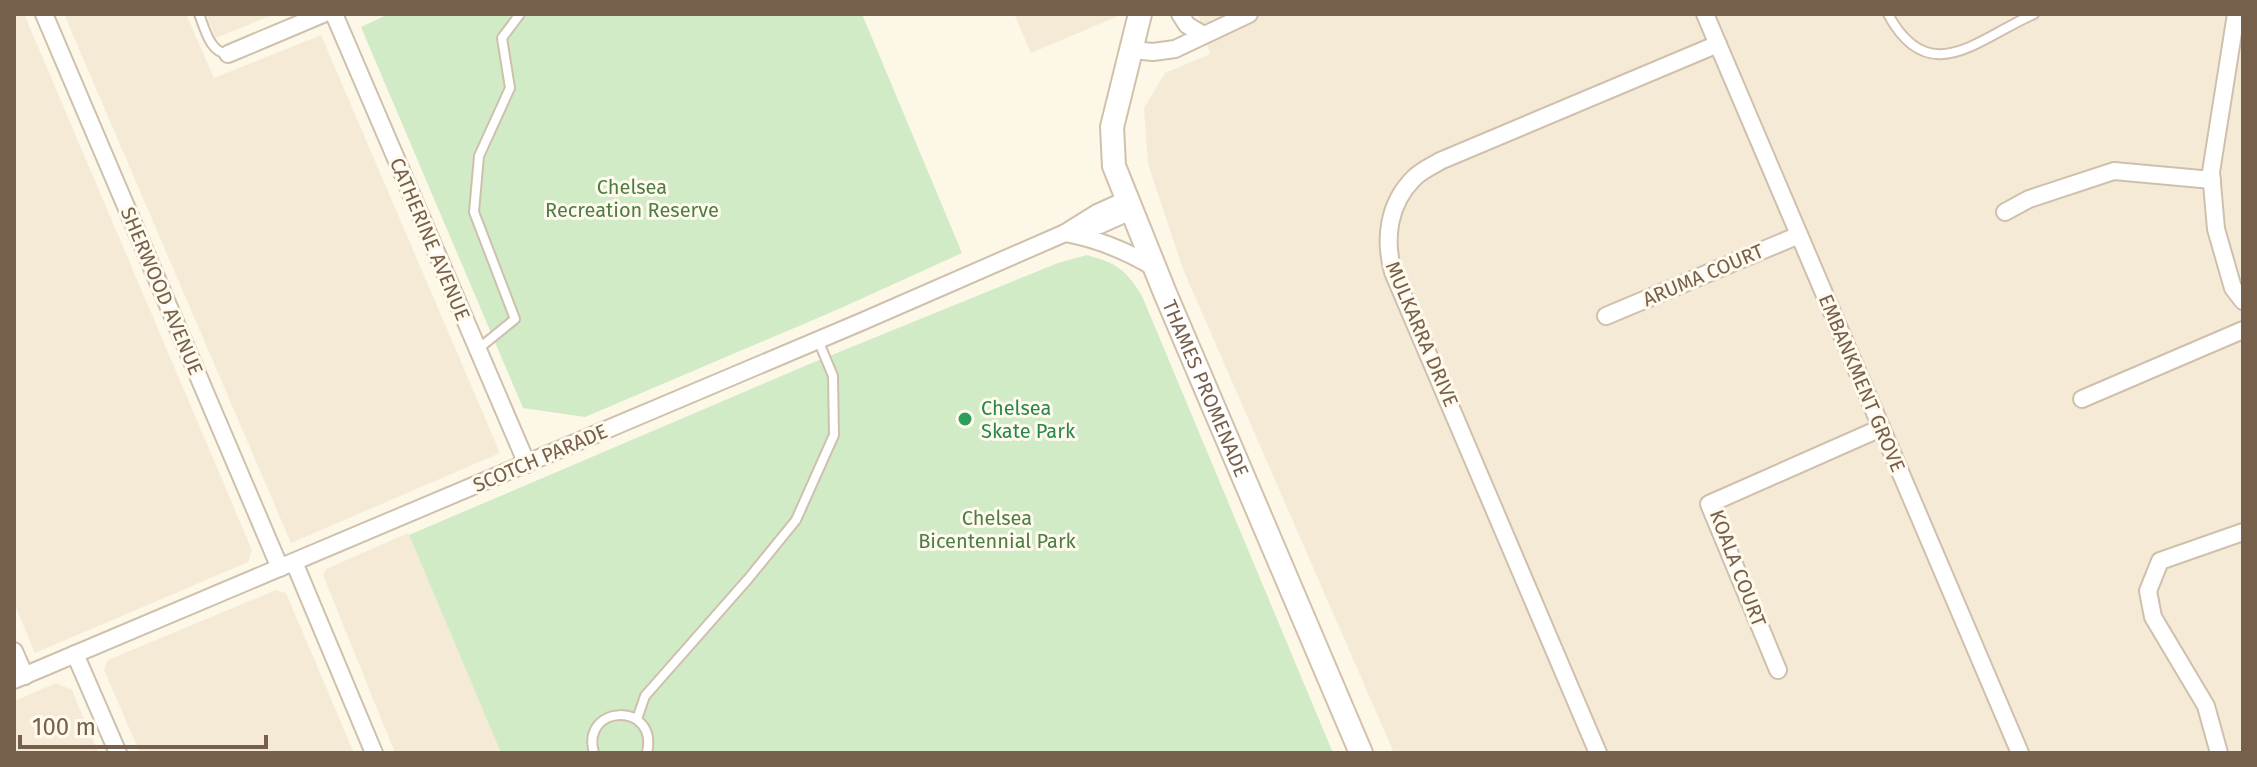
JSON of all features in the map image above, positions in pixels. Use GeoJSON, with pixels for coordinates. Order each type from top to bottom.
{"type":"FeatureCollection","features":[{"type":"Feature","properties":{"kind":"main road","name":"THAMES PROMENADE"},"geometry":{"type":"LineString","coordinates":[[1140,14],[1114,115],[1114,166],[1128,206],[1361,753]]}},
{"type":"Feature","properties":{"kind":"street","name":"SHERWOOD AVENUE"},"geometry":{"type":"LineString","coordinates":[[44,14],[287,565],[374,753]]}},
{"type":"Feature","properties":{"kind":"street"},"geometry":{"type":"LineString","coordinates":[[228,54],[323,14]]}},
{"type":"Feature","properties":{"kind":"street","name":"CATHERINE AVENUE"},"geometry":{"type":"LineString","coordinates":[[334,14],[527,464]]}},
{"type":"Feature","properties":{"kind":"street"},"geometry":{"type":"LineString","coordinates":[[1180,14],[1187,25],[1202,34]]}},
{"type":"Feature","properties":{"kind":"street"},"geometry":{"type":"LineString","coordinates":[[1134,44],[1170,51],[1249,14]]}},
{"type":"Feature","properties":{"kind":"street","name":"EMBANKMENT GROVE"},"geometry":{"type":"LineString","coordinates":[[1705,14],[2020,753]]}},
{"type":"Feature","properties":{"kind":"street"},"geometry":{"type":"LineString","coordinates":[[2238,24],[2212,180],[2216,229],[2233,288],[2243,301]]}},
{"type":"Feature","properties":{"kind":"street","name":"MULKARRA DRIVE"},"geometry":{"type":"LineString","coordinates":[[1598,753],[1393,272],[1387,251],[1388,226],[1398,201],[1414,178],[1440,161],[1718,44]]}},
{"type":"Feature","properties":{"kind":"street"},"geometry":{"type":"LineString","coordinates":[[2005,212],[2029,199],[2114,171],[2212,180]]}},
{"type":"Feature","properties":{"kind":"street","name":"SCOTCH PARADE"},"geometry":{"type":"LineString","coordinates":[[19,678],[1065,233],[1100,225],[1128,206]]}},
{"type":"Feature","properties":{"kind":"street"},"geometry":{"type":"LineString","coordinates":[[1065,233],[1108,245],[1155,268]]}},
{"type":"Feature","properties":{"kind":"street","name":"ARUMA COURT"},"geometry":{"type":"LineString","coordinates":[[1606,316],[1799,235]]}},
{"type":"Feature","properties":{"kind":"street"},"geometry":{"type":"LineString","coordinates":[[2082,399],[2243,330]]}},
{"type":"Feature","properties":{"kind":"street","name":"KOALA COURT"},"geometry":{"type":"LineString","coordinates":[[1778,670],[1709,504],[1881,428]]}},
{"type":"Feature","properties":{"kind":"street"},"geometry":{"type":"LineString","coordinates":[[2219,753],[2206,706],[2153,617],[2148,591],[2160,561],[2243,532]]}},
{"type":"Feature","properties":{"kind":"street"},"geometry":{"type":"LineString","coordinates":[[14,651],[19,678]]}},
{"type":"Feature","properties":{"kind":"street"},"geometry":{"type":"LineString","coordinates":[[75,654],[118,753]]}},
{"type":"Feature","properties":{"kind":"lane"},"geometry":{"type":"LineString","coordinates":[[199,14],[214,47],[220,53],[228,54]]}},
{"type":"Feature","properties":{"kind":"lane"},"geometry":{"type":"LineString","coordinates":[[477,349],[515,319],[474,212],[479,156],[510,88],[502,38],[520,14]]}},
{"type":"Feature","properties":{"kind":"lane"},"geometry":{"type":"LineString","coordinates":[[1888,14],[1900,35],[1911,46],[1939,53],[1964,50],[2034,14]]}},
{"type":"Feature","properties":{"kind":"lane"},"geometry":{"type":"LineString","coordinates":[[637,719],[645,696],[796,520],[834,435],[833,376],[818,340]]}},
{"type":"Feature","properties":{"kind":"lane"},"geometry":{"type":"LineString","coordinates":[[594,753],[592,738],[601,722],[619,714],[637,719],[647,734],[647,753]]}},
{"type":"Feature","properties":{"kind":"shaded area"},"geometry":{"type":"Polygon","coordinates":[[[14,14],[24,14],[252,550],[248,562],[35,653],[14,603],[14,14]]]}},
{"type":"Feature","properties":{"kind":"shaded area"},"geometry":{"type":"Polygon","coordinates":[[[64,14],[186,14],[214,78],[321,35],[500,453],[291,543],[64,14]]]}},
{"type":"Feature","properties":{"kind":"shaded area"},"geometry":{"type":"Polygon","coordinates":[[[206,14],[274,14],[216,38],[206,14]]]}},
{"type":"Feature","properties":{"kind":"shaded area"},"geometry":{"type":"Polygon","coordinates":[[[1014,14],[1116,14],[1116,17],[1031,53],[1014,14]]]}},
{"type":"Feature","properties":{"kind":"shaded area"},"geometry":{"type":"Polygon","coordinates":[[[1198,14],[2243,14],[2243,753],[1394,753],[1183,269],[1148,164],[1144,108],[1165,73],[1210,54],[1198,14]]]}},
{"type":"Feature","properties":{"kind":"shaded area"},"geometry":{"type":"Polygon","coordinates":[[[408,533],[501,753],[395,753],[323,575],[326,569],[408,533]]]}},
{"type":"Feature","properties":{"kind":"shaded area"},"geometry":{"type":"Polygon","coordinates":[[[276,590],[286,593],[354,753],[140,753],[104,670],[108,660],[276,590]]]}},
{"type":"Feature","properties":{"kind":"shaded area"},"geometry":{"type":"Polygon","coordinates":[[[56,683],[72,690],[98,753],[14,753],[14,701],[56,683]]]}},
{"type":"Feature","properties":{"kind":"green space","name":"Chelsea Recreation Reserve"},"geometry":{"type":"Polygon","coordinates":[[[389,14],[862,14],[962,253],[585,417],[523,408],[361,27],[389,14]]]}},
{"type":"Feature","properties":{"kind":"green space","name":"Chelsea Bicentennial Park"},"geometry":{"type":"Polygon","coordinates":[[[1087,255],[1120,269],[1142,296],[1333,753],[501,753],[409,535],[812,363],[1058,263],[1087,255]]]}},
{"type":"Feature","properties":{"kind":"place","name":"Chelsea Skate Park"},"geometry":{"type":"Point","coordinates":[965,419]}}]}
